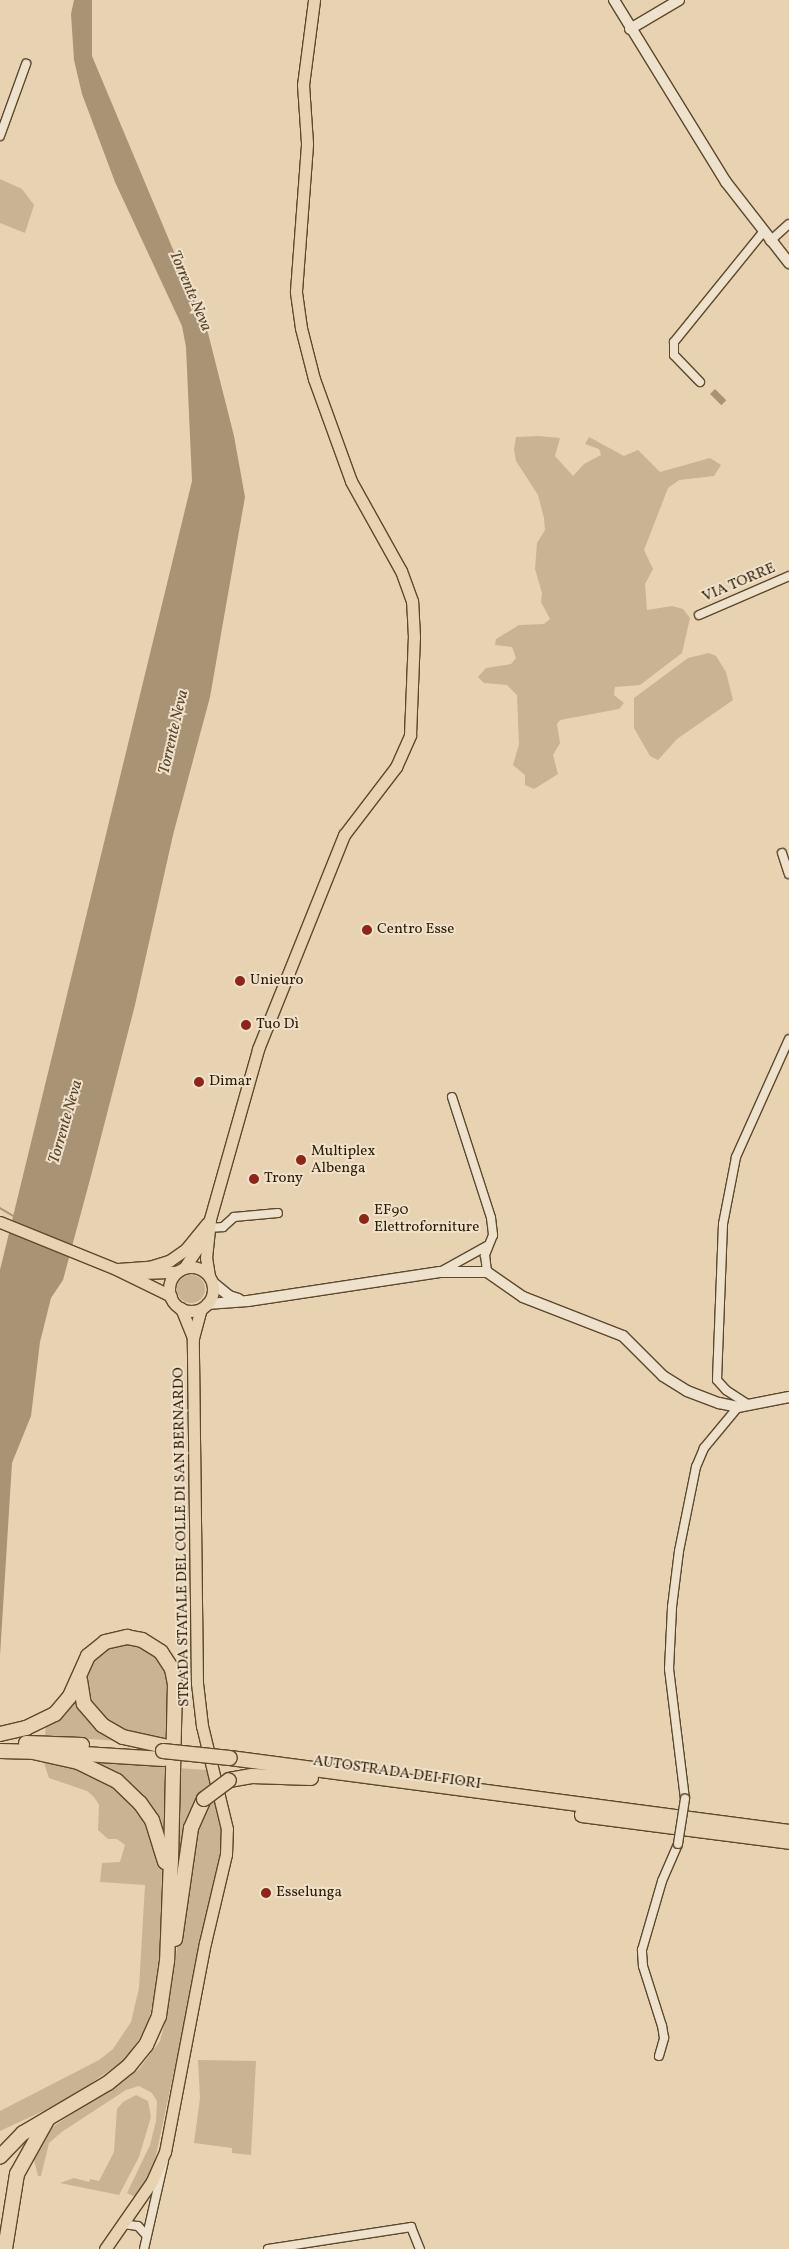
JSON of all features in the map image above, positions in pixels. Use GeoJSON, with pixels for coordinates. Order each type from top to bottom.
{"type":"FeatureCollection","features":[{"type":"Feature","properties":{"kind":"highway"},"geometry":{"type":"LineString","coordinates":[[0,1734],[26,1728],[55,1714],[70,1696],[88,1656],[98,1646],[128,1637],[156,1647],[172,1670],[174,1741],[170,1895],[167,1961],[159,2016],[138,2056],[108,2083],[23,2133],[0,2157]]}},
{"type":"Feature","properties":{"kind":"highway"},"geometry":{"type":"LineString","coordinates":[[79,1674],[84,1704],[102,1725],[123,1737],[164,1752]]}},
{"type":"Feature","properties":{"kind":"highway","name":"AUTOSTRADA DEI FIORI"},"geometry":{"type":"LineString","coordinates":[[0,1742],[34,1747],[200,1754],[230,1768],[789,1832]]}},
{"type":"Feature","properties":{"kind":"highway"},"geometry":{"type":"LineString","coordinates":[[34,1747],[86,1764],[110,1776],[133,1795],[158,1832],[170,1895]]}},
{"type":"Feature","properties":{"kind":"highway","name":"AUTOSTRADA DEI FIORI"},"geometry":{"type":"LineString","coordinates":[[0,1751],[34,1747]]}},
{"type":"Feature","properties":{"kind":"highway","name":"AUTOSTRADA DEI FIORI"},"geometry":{"type":"LineString","coordinates":[[164,1752],[230,1768],[789,1842]]}},
{"type":"Feature","properties":{"kind":"highway"},"geometry":{"type":"LineString","coordinates":[[167,1961],[175,1940],[191,1828],[204,1799],[230,1768]]}},
{"type":"Feature","properties":{"kind":"highway"},"geometry":{"type":"LineString","coordinates":[[5,2249],[17,2174],[48,2120]]}},
{"type":"Feature","properties":{"kind":"main road"},"geometry":{"type":"LineString","coordinates":[[121,1269],[170,1296],[181,1308],[204,1306],[213,1289],[210,1279],[209,1226],[258,1049],[338,848],[355,817],[396,767],[410,735],[414,623],[412,601],[401,572],[351,481],[314,378],[300,328],[296,291],[307,144],[303,85],[314,0]]}},
{"type":"Feature","properties":{"kind":"main road"},"geometry":{"type":"LineString","coordinates":[[0,1222],[121,1269],[150,1274],[198,1268],[210,1279]]}},
{"type":"Feature","properties":{"kind":"main road"},"geometry":{"type":"LineString","coordinates":[[121,1269],[169,1261],[186,1249],[209,1226]]}},
{"type":"Feature","properties":{"kind":"main road"},"geometry":{"type":"LineString","coordinates":[[170,1296],[170,1281],[180,1270],[209,1226]]}},
{"type":"Feature","properties":{"kind":"main road","name":"STRADA STATALE DEL COLLE DI SAN BERNARDO"},"geometry":{"type":"LineString","coordinates":[[105,2249],[152,2181],[165,2152],[205,1943],[226,1854],[227,1829],[202,1726],[197,1683],[193,1338],[204,1306]]}},
{"type":"Feature","properties":{"kind":"main road","name":"STRADA STATALE DEL COLLE DI SAN BERNARDO"},"geometry":{"type":"LineString","coordinates":[[181,1308],[193,1338]]}},
{"type":"Feature","properties":{"kind":"street"},"geometry":{"type":"LineString","coordinates":[[614,0],[720,174],[763,232],[789,263]]}},
{"type":"Feature","properties":{"kind":"street"},"geometry":{"type":"LineString","coordinates":[[630,29],[679,0]]}},
{"type":"Feature","properties":{"kind":"street"},"geometry":{"type":"LineString","coordinates":[[0,136],[26,64]]}},
{"type":"Feature","properties":{"kind":"street"},"geometry":{"type":"LineString","coordinates":[[770,241],[789,224]]}},
{"type":"Feature","properties":{"kind":"street"},"geometry":{"type":"LineString","coordinates":[[700,382],[674,356],[674,342],[763,232]]}},
{"type":"Feature","properties":{"kind":"street","name":"VIA TORRE"},"geometry":{"type":"LineString","coordinates":[[699,615],[789,576]]}},
{"type":"Feature","properties":{"kind":"street"},"geometry":{"type":"LineString","coordinates":[[782,853],[789,874]]}},
{"type":"Feature","properties":{"kind":"street"},"geometry":{"type":"LineString","coordinates":[[751,1406],[726,1390],[717,1380],[723,1224],[736,1157],[789,1039]]}},
{"type":"Feature","properties":{"kind":"street"},"geometry":{"type":"LineString","coordinates":[[452,1097],[491,1218],[493,1235],[487,1246],[487,1272]]}},
{"type":"Feature","properties":{"kind":"street"},"geometry":{"type":"LineString","coordinates":[[209,1226],[223,1227],[234,1217],[278,1213]]}},
{"type":"Feature","properties":{"kind":"street"},"geometry":{"type":"LineString","coordinates":[[440,1272],[487,1246]]}},
{"type":"Feature","properties":{"kind":"street"},"geometry":{"type":"LineString","coordinates":[[204,1306],[440,1272],[487,1272],[523,1297],[623,1336],[673,1383],[719,1403],[738,1407],[751,1406],[789,1397]]}},
{"type":"Feature","properties":{"kind":"street"},"geometry":{"type":"LineString","coordinates":[[210,1279],[229,1296],[248,1301]]}},
{"type":"Feature","properties":{"kind":"street"},"geometry":{"type":"LineString","coordinates":[[659,2056],[664,2038],[643,1966],[642,1950],[662,1881],[678,1844],[685,1799],[669,1669],[672,1607],[680,1551],[696,1467],[704,1448],[738,1407]]}},
{"type":"Feature","properties":{"kind":"street"},"geometry":{"type":"LineString","coordinates":[[144,2249],[165,2152]]}},
{"type":"Feature","properties":{"kind":"street"},"geometry":{"type":"LineString","coordinates":[[123,2224],[138,2226],[147,2236]]}},
{"type":"Feature","properties":{"kind":"street"},"geometry":{"type":"LineString","coordinates":[[268,2249],[411,2227],[420,2249]]}},
{"type":"Feature","properties":{"kind":"shaded area"},"geometry":{"type":"Polygon","coordinates":[[[0,179],[22,189],[34,205],[25,233],[0,223],[0,179]]]}},
{"type":"Feature","properties":{"kind":"shaded area"},"geometry":{"type":"Polygon","coordinates":[[[516,437],[560,438],[555,456],[573,476],[584,464],[601,455],[599,449],[585,444],[589,437],[624,456],[638,450],[660,472],[710,458],[721,465],[714,476],[679,480],[668,488],[644,550],[653,569],[645,584],[647,610],[672,606],[683,609],[690,618],[682,653],[640,685],[615,687],[614,695],[624,703],[619,709],[560,720],[557,724],[560,743],[553,755],[558,774],[534,789],[525,785],[525,775],[513,765],[519,744],[517,695],[507,685],[484,683],[478,677],[486,668],[511,664],[516,658],[512,647],[495,645],[496,639],[519,625],[544,624],[550,619],[541,602],[542,593],[535,569],[537,543],[545,530],[544,518],[538,495],[516,461],[514,449],[516,437]]]}},
{"type":"Feature","properties":{"kind":"shaded area"},"geometry":{"type":"Polygon","coordinates":[[[709,653],[716,656],[726,672],[733,700],[677,739],[658,760],[650,756],[634,728],[634,698],[688,658],[709,653]]]}},
{"type":"Feature","properties":{"kind":"shaded area"},"geometry":{"type":"Polygon","coordinates":[[[191,1275],[201,1279],[205,1289],[201,1299],[191,1303],[181,1299],[177,1289],[181,1279],[191,1275]]]}},
{"type":"Feature","properties":{"kind":"shaded area"},"geometry":{"type":"Polygon","coordinates":[[[130,1641],[153,1651],[169,1677],[169,1743],[148,1740],[110,1726],[84,1693],[87,1667],[102,1649],[130,1641]]]}},
{"type":"Feature","properties":{"kind":"shaded area"},"geometry":{"type":"Polygon","coordinates":[[[75,1694],[119,1741],[45,1736],[46,1723],[75,1694]]]}},
{"type":"Feature","properties":{"kind":"shaded area"},"geometry":{"type":"Polygon","coordinates":[[[91,1759],[168,1766],[166,1835],[163,1835],[91,1759]]]}},
{"type":"Feature","properties":{"kind":"shaded area"},"geometry":{"type":"Polygon","coordinates":[[[43,1760],[61,1761],[116,1784],[148,1819],[160,1854],[162,1875],[159,1977],[147,2027],[126,2059],[67,2100],[0,2131],[0,2111],[99,2060],[113,2049],[131,2022],[139,1988],[145,1885],[100,1882],[102,1863],[120,1862],[125,1845],[117,1839],[108,1839],[98,1830],[99,1805],[94,1797],[87,1791],[49,1778],[43,1760]]]}},
{"type":"Feature","properties":{"kind":"shaded area"},"geometry":{"type":"Polygon","coordinates":[[[177,1768],[207,1770],[211,1785],[205,1790],[176,1920],[177,1768]]]}},
{"type":"Feature","properties":{"kind":"shaded area"},"geometry":{"type":"Polygon","coordinates":[[[214,1794],[223,1842],[152,2174],[137,2198],[127,2193],[150,2145],[156,2121],[157,2101],[152,2093],[139,2086],[126,2090],[63,2131],[49,2143],[41,2176],[38,2176],[33,2156],[40,2141],[51,2128],[139,2069],[160,2041],[168,2010],[195,1827],[214,1794]]]}},
{"type":"Feature","properties":{"kind":"shaded area"},"geometry":{"type":"Polygon","coordinates":[[[198,2060],[256,2061],[251,2155],[232,2153],[232,2148],[194,2143],[200,2098],[198,2060]]]}},
{"type":"Feature","properties":{"kind":"shaded area"},"geometry":{"type":"Polygon","coordinates":[[[136,2095],[148,2101],[151,2117],[139,2157],[119,2195],[60,2183],[74,2178],[89,2182],[90,2179],[99,2181],[114,2152],[117,2109],[123,2102],[136,2095]]]}},
{"type":"Feature","properties":{"kind":"water","name":"Torrente Neva"},"geometry":{"type":"Polygon","coordinates":[[[74,0],[92,0],[92,56],[208,333],[234,436],[245,497],[210,697],[173,835],[135,1005],[92,1172],[63,1280],[51,1298],[40,1342],[31,1416],[12,1463],[0,1656],[0,1270],[192,481],[186,347],[182,326],[115,182],[82,94],[74,60],[71,14],[74,0]]]}},
{"type":"Feature","properties":{"kind":"water"},"geometry":{"type":"Polygon","coordinates":[[[715,389],[726,400],[721,405],[710,394],[715,389]]]}},
{"type":"Feature","properties":{"kind":"waterway"},"geometry":{"type":"LineString","coordinates":[[0,1208],[15,1217]]}},
{"type":"Feature","properties":{"kind":"place","name":"Centro Esse"},"geometry":{"type":"Point","coordinates":[367,930]}},
{"type":"Feature","properties":{"kind":"place","name":"Unieuro"},"geometry":{"type":"Point","coordinates":[240,981]}},
{"type":"Feature","properties":{"kind":"place","name":"Tuo Dì"},"geometry":{"type":"Point","coordinates":[246,1025]}},
{"type":"Feature","properties":{"kind":"place","name":"Dimar"},"geometry":{"type":"Point","coordinates":[199,1082]}},
{"type":"Feature","properties":{"kind":"place","name":"Multiplex Albenga"},"geometry":{"type":"Point","coordinates":[301,1160]}},
{"type":"Feature","properties":{"kind":"place","name":"Trony"},"geometry":{"type":"Point","coordinates":[254,1179]}},
{"type":"Feature","properties":{"kind":"place","name":"EF90 Elettroforniture"},"geometry":{"type":"Point","coordinates":[364,1219]}},
{"type":"Feature","properties":{"kind":"place","name":"Esselunga"},"geometry":{"type":"Point","coordinates":[266,1893]}}]}
